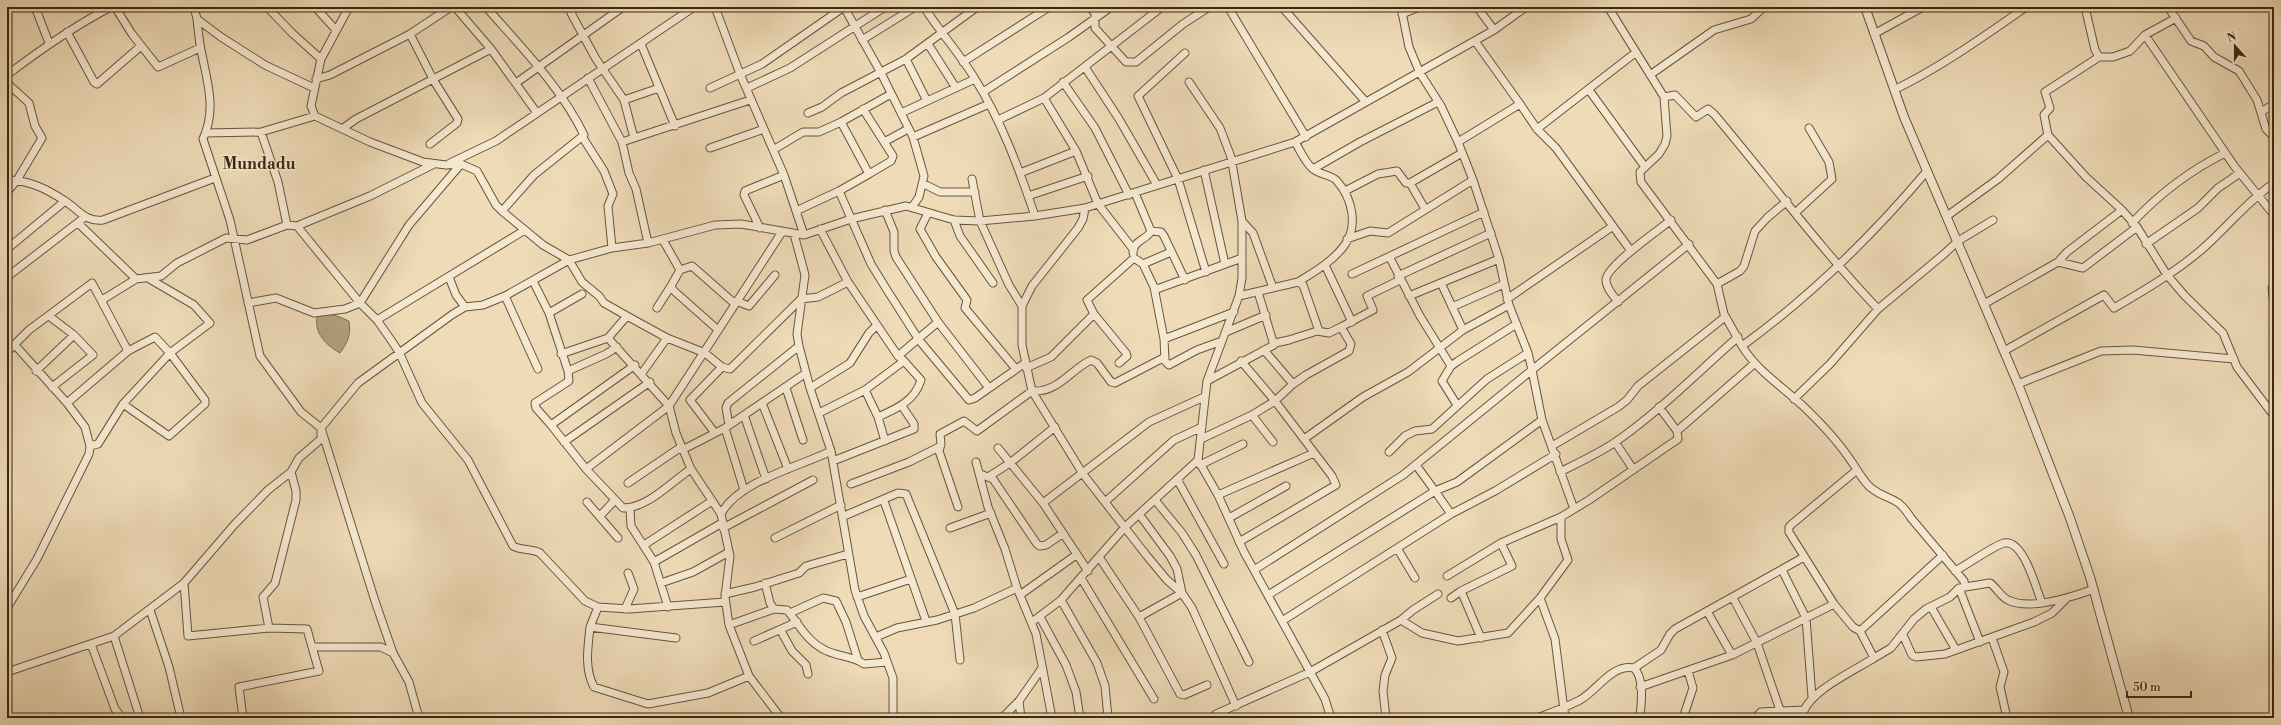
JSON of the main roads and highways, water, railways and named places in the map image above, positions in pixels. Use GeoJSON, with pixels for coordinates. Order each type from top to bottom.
{"type":"FeatureCollection","features":[{"type":"Feature","properties":{"kind":"district","name":"Mundadu"},"geometry":{"type":"Point","coordinates":[259,163]}}]}
